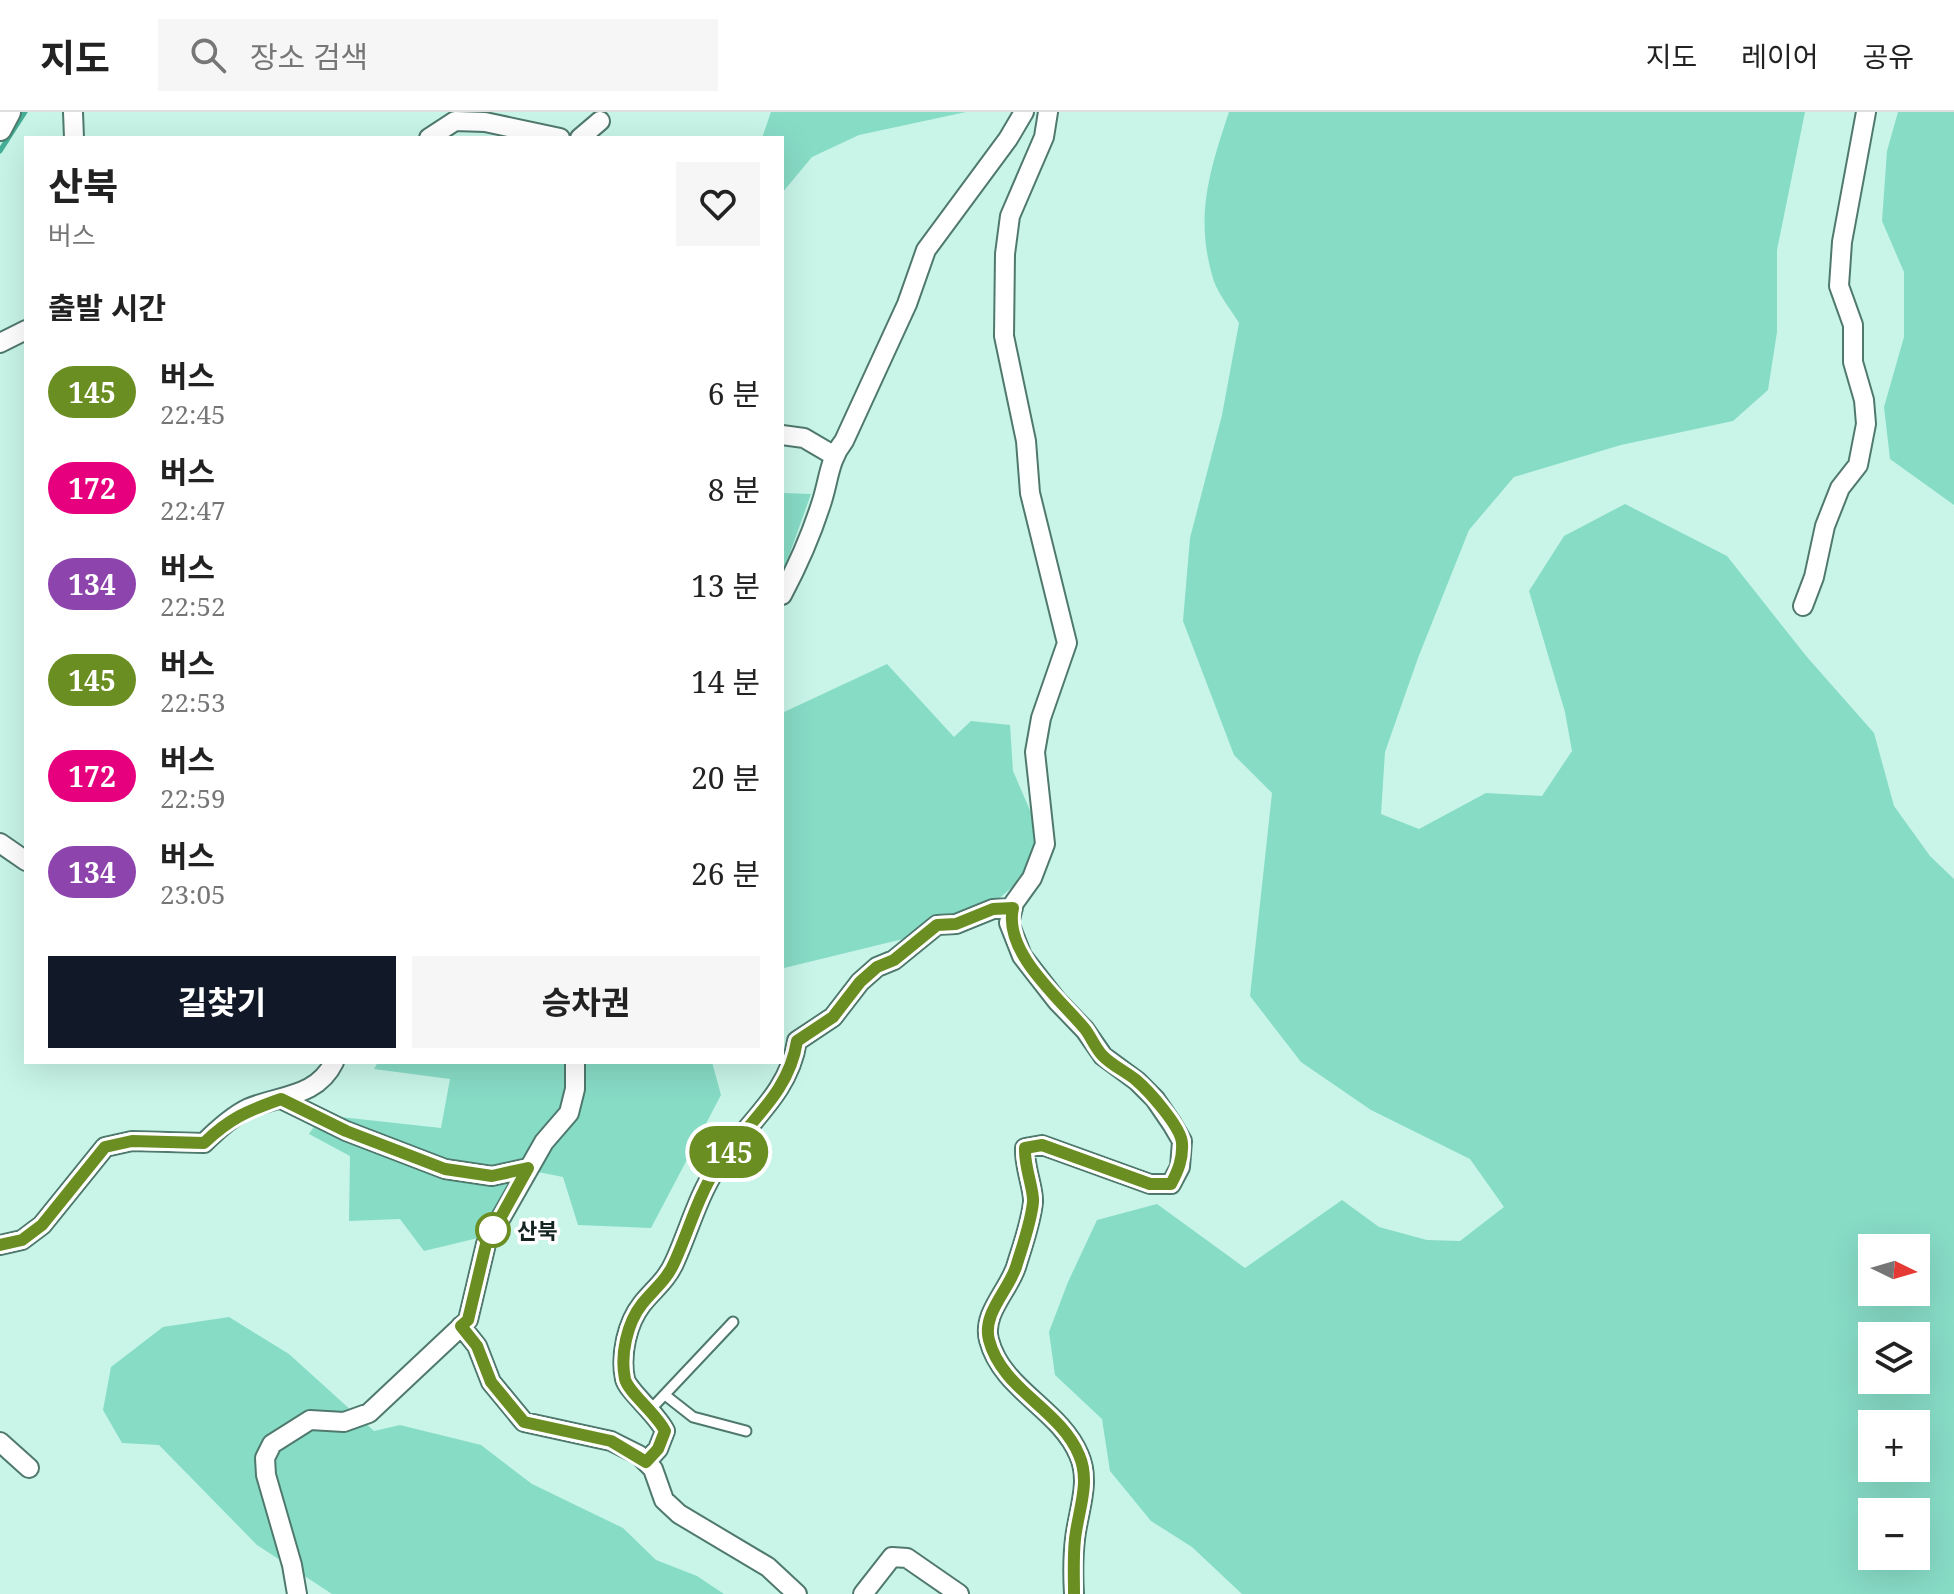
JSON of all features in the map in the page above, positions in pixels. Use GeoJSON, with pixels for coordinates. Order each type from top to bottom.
{"type":"FeatureCollection","features":[{"type":"Feature","properties":{"kind":"street"},"geometry":{"type":"LineString","coordinates":[[0,129],[9,112]]}},
{"type":"Feature","properties":{"kind":"street"},"geometry":{"type":"LineString","coordinates":[[73,112],[74,136]]}},
{"type":"Feature","properties":{"kind":"street"},"geometry":{"type":"LineString","coordinates":[[784,591],[800,562],[823,499],[833,455],[844,441],[889,346],[926,250],[1008,139],[1024,112]]}},
{"type":"Feature","properties":{"kind":"street"},"geometry":{"type":"LineString","coordinates":[[1048,112],[1044,137],[1010,216],[1005,254],[1004,336],[1026,441],[1030,493],[1067,643],[1041,718],[1035,752],[1045,844],[1032,878],[1013,908],[1009,923],[1022,956],[1057,1001],[1085,1030],[1103,1056],[1137,1081],[1155,1099],[1182,1141],[1180,1167],[1171,1184],[1150,1184],[1042,1145],[1025,1148],[1024,1167],[1033,1200],[1015,1270],[987,1324],[989,1340],[1008,1374],[1065,1432],[1079,1455],[1083,1487],[1074,1544],[1074,1594]]}},
{"type":"Feature","properties":{"kind":"street"},"geometry":{"type":"LineString","coordinates":[[1803,606],[1814,577],[1825,526],[1840,488],[1858,465],[1866,424],[1864,400],[1853,362],[1853,325],[1839,286],[1842,242],[1866,112]]}},
{"type":"Feature","properties":{"kind":"street"},"geometry":{"type":"LineString","coordinates":[[432,136],[455,121],[485,122],[551,136]]}},
{"type":"Feature","properties":{"kind":"street"},"geometry":{"type":"LineString","coordinates":[[582,136],[600,121]]}},
{"type":"Feature","properties":{"kind":"street"},"geometry":{"type":"LineString","coordinates":[[0,343],[24,331]]}},
{"type":"Feature","properties":{"kind":"street"},"geometry":{"type":"LineString","coordinates":[[784,435],[804,438],[833,455]]}},
{"type":"Feature","properties":{"kind":"street"},"geometry":{"type":"LineString","coordinates":[[0,843],[24,860]]}},
{"type":"Feature","properties":{"kind":"street"},"geometry":{"type":"LineString","coordinates":[[646,1462],[658,1449],[665,1431],[651,1409],[626,1383],[623,1354],[629,1331],[641,1305],[663,1284],[675,1263],[699,1201],[717,1167],[767,1107],[794,1064],[797,1041],[833,1017],[860,982],[877,967],[894,960],[937,925],[956,924],[993,909],[1013,908]]}},
{"type":"Feature","properties":{"kind":"street"},"geometry":{"type":"LineString","coordinates":[[0,1245],[22,1240],[42,1225],[105,1147],[132,1141],[204,1143],[223,1125],[248,1109],[281,1099],[327,1078],[333,1064]]}},
{"type":"Feature","properties":{"kind":"street"},"geometry":{"type":"LineString","coordinates":[[297,1594],[292,1565],[266,1475],[265,1458],[272,1444],[310,1420],[344,1422],[369,1413],[468,1320],[486,1244],[544,1142],[569,1113],[575,1089],[575,1064]]}},
{"type":"Feature","properties":{"kind":"street"},"geometry":{"type":"LineString","coordinates":[[281,1099],[346,1131],[445,1169],[492,1176],[528,1168]]}},
{"type":"Feature","properties":{"kind":"street"},"geometry":{"type":"LineString","coordinates":[[461,1326],[477,1346],[491,1382],[524,1422],[611,1441],[646,1462],[653,1469],[664,1500],[679,1514],[768,1567],[797,1594]]}},
{"type":"Feature","properties":{"kind":"street"},"geometry":{"type":"LineString","coordinates":[[0,1442],[29,1468]]}},
{"type":"Feature","properties":{"kind":"street"},"geometry":{"type":"LineString","coordinates":[[863,1594],[892,1557],[907,1558],[959,1594]]}},
{"type":"Feature","properties":{"kind":"lane"},"geometry":{"type":"LineString","coordinates":[[651,1409],[733,1322]]}},
{"type":"Feature","properties":{"kind":"lane"},"geometry":{"type":"LineString","coordinates":[[665,1395],[693,1417],[746,1431]]}},
{"type":"Feature","properties":{"kind":"green space"},"geometry":{"type":"Polygon","coordinates":[[[771,112],[966,112],[859,135],[812,157],[784,191],[784,136],[763,136],[771,112]]]}},
{"type":"Feature","properties":{"kind":"green space"},"geometry":{"type":"Polygon","coordinates":[[[1229,112],[1805,112],[1777,250],[1777,332],[1768,390],[1733,421],[1621,445],[1514,477],[1469,530],[1418,658],[1385,752],[1381,814],[1419,829],[1486,793],[1542,796],[1572,751],[1565,712],[1529,591],[1564,536],[1625,504],[1727,556],[1807,657],[1874,733],[1894,806],[1930,856],[1954,879],[1954,1594],[1242,1594],[1192,1547],[1151,1521],[1110,1471],[1102,1419],[1055,1375],[1049,1332],[1097,1220],[1157,1204],[1245,1268],[1342,1200],[1379,1227],[1427,1240],[1460,1241],[1504,1207],[1470,1159],[1371,1110],[1301,1062],[1250,996],[1272,793],[1234,755],[1183,621],[1190,538],[1222,415],[1239,323],[1214,281],[1207,253],[1205,212],[1211,173],[1229,112]]]}},
{"type":"Feature","properties":{"kind":"green space"},"geometry":{"type":"Polygon","coordinates":[[[1898,112],[1954,112],[1954,505],[1890,459],[1884,407],[1904,337],[1904,272],[1882,221],[1887,151],[1898,112]]]}},
{"type":"Feature","properties":{"kind":"green space"},"geometry":{"type":"Polygon","coordinates":[[[784,493],[811,494],[784,569],[784,493]]]}},
{"type":"Feature","properties":{"kind":"green space"},"geometry":{"type":"Polygon","coordinates":[[[887,664],[954,737],[971,721],[1010,725],[1013,771],[1039,831],[1033,869],[995,902],[934,920],[907,938],[784,968],[784,712],[887,664]]]}},
{"type":"Feature","properties":{"kind":"green space"},"geometry":{"type":"Polygon","coordinates":[[[377,1064],[713,1064],[721,1095],[651,1228],[578,1225],[563,1177],[533,1171],[497,1219],[478,1238],[424,1251],[400,1219],[349,1221],[350,1156],[309,1134],[322,1115],[441,1128],[450,1079],[374,1069],[377,1064]]]}},
{"type":"Feature","properties":{"kind":"green space"},"geometry":{"type":"Polygon","coordinates":[[[229,1317],[289,1354],[374,1431],[400,1425],[481,1445],[532,1484],[623,1528],[656,1560],[697,1576],[724,1594],[332,1594],[257,1545],[159,1445],[122,1443],[103,1410],[111,1367],[163,1327],[229,1317]]]}},
{"type":"Feature","properties":{"kind":"waterway"},"geometry":{"type":"LineString","coordinates":[[0,151],[25,112]]}},
{"type":"Feature","properties":{"kind":"bus line","name":"145"},"geometry":{"type":"LineString","coordinates":[[0,1245],[22,1240],[42,1225],[105,1147],[132,1141],[204,1143],[223,1125],[248,1109],[281,1099],[346,1131],[445,1169],[492,1176],[528,1168],[486,1244],[474,1284],[468,1320],[461,1326],[477,1346],[491,1382],[524,1422],[611,1441],[639,1455],[646,1462],[658,1449],[665,1431],[658,1416],[626,1383],[623,1354],[629,1331],[641,1305],[663,1284],[675,1263],[699,1201],[717,1167],[767,1107],[794,1064],[797,1041],[833,1017],[860,982],[877,967],[894,960],[937,925],[956,924],[993,909],[1013,908],[1009,923],[1022,956],[1103,1056],[1137,1081],[1155,1099],[1182,1141],[1180,1167],[1171,1184],[1150,1184],[1042,1145],[1025,1148],[1024,1167],[1033,1200],[1015,1270],[987,1324],[989,1340],[1008,1374],[1065,1432],[1079,1455],[1084,1476],[1074,1544],[1074,1594]]}},
{"type":"Feature","properties":{"kind":"place","name":"산북"},"geometry":{"type":"Point","coordinates":[493,1230]}}]}
